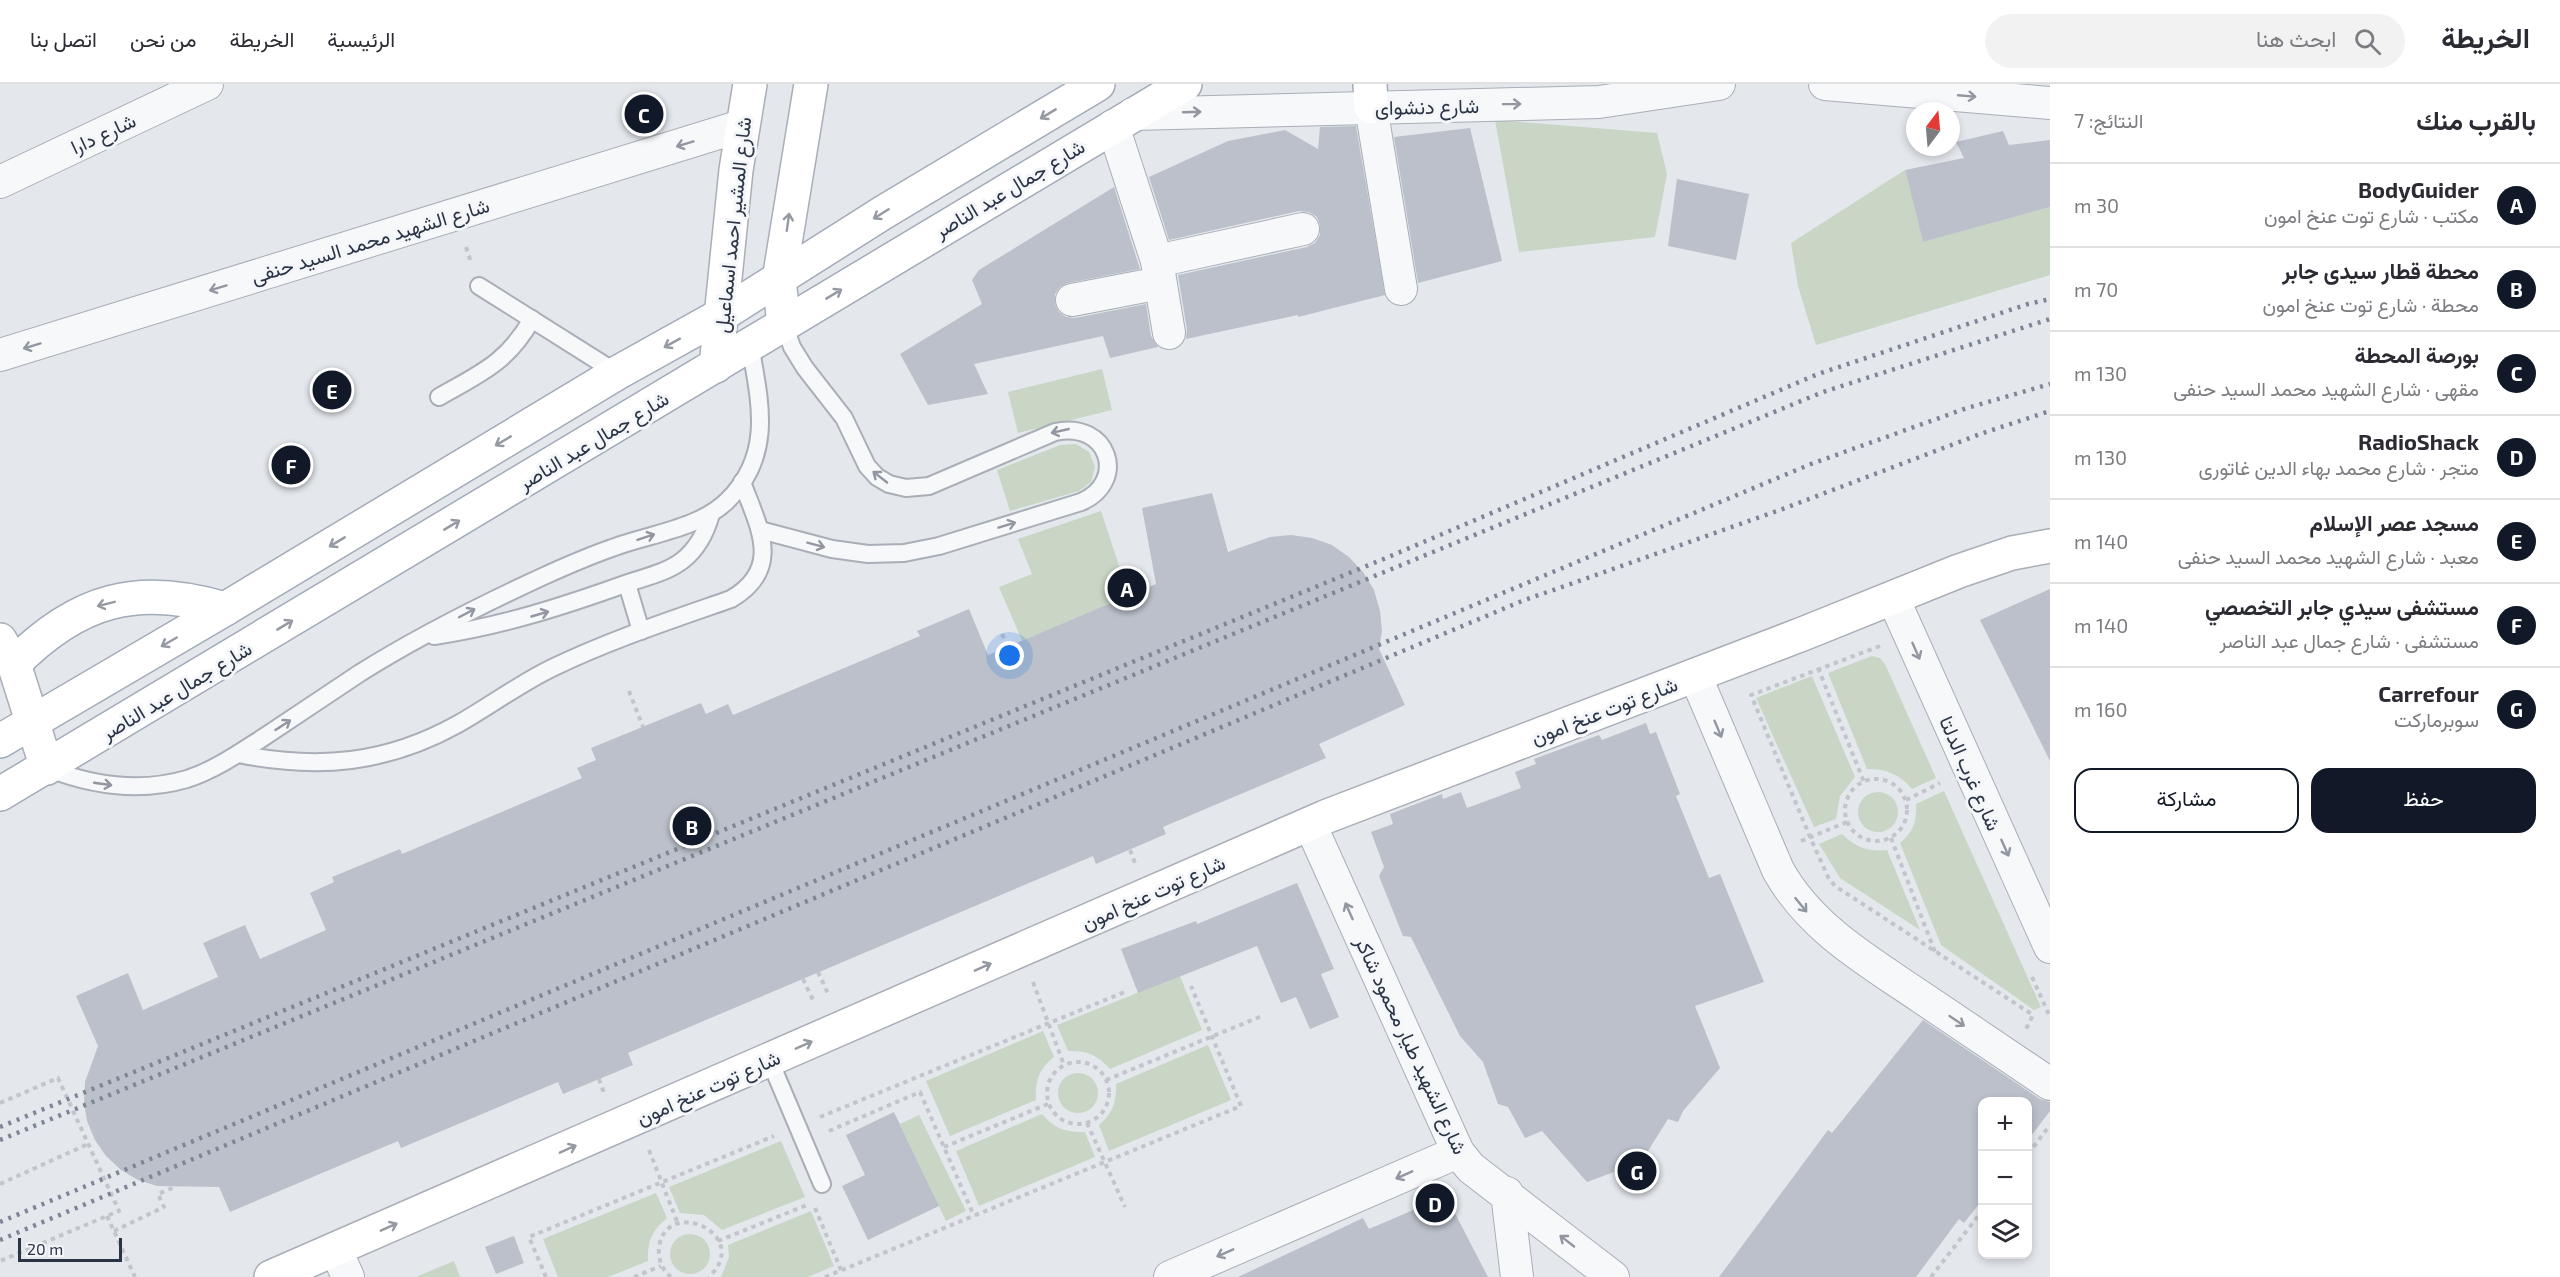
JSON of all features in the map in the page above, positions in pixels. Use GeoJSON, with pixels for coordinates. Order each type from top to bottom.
{"type":"FeatureCollection","features":[{"type":"Feature","properties":{"kind":"main road","name":"شارع المشير احمد اسماعيل"},"geometry":{"type":"LineString","coordinates":[[717,366],[741,126],[750,84]]}},
{"type":"Feature","properties":{"kind":"main road"},"geometry":{"type":"LineString","coordinates":[[784,324],[779,280],[811,84]]}},
{"type":"Feature","properties":{"kind":"main road"},"geometry":{"type":"LineString","coordinates":[[0,741],[225,609],[617,373],[723,314],[884,212],[1098,84]]}},
{"type":"Feature","properties":{"kind":"main road","name":"شارع جمال عبد الناصر"},"geometry":{"type":"LineString","coordinates":[[0,794],[47,768],[1185,84]]}},
{"type":"Feature","properties":{"kind":"main road","name":"شارع توت عنخ امون"},"geometry":{"type":"LineString","coordinates":[[271,1277],[342,1264],[636,1119],[1310,824],[1805,633],[1984,561],[2050,546]]}},
{"type":"Feature","properties":{"kind":"main road"},"geometry":{"type":"LineString","coordinates":[[47,768],[34,721],[7,652],[38,640],[64,621],[95,607],[127,598],[160,596],[194,600],[225,609]]}},
{"type":"Feature","properties":{"kind":"street","name":"شارع دارا"},"geometry":{"type":"LineString","coordinates":[[0,182],[161,94],[207,84]]}},
{"type":"Feature","properties":{"kind":"street","name":"شارع دنشواى"},"geometry":{"type":"LineString","coordinates":[[1123,120],[1371,95],[1599,102],[1689,86],[1719,84]]}},
{"type":"Feature","properties":{"kind":"street"},"geometry":{"type":"LineString","coordinates":[[1825,84],[2050,103]]}},
{"type":"Feature","properties":{"kind":"street"},"geometry":{"type":"LineString","coordinates":[[1371,95],[1401,289]]}},
{"type":"Feature","properties":{"kind":"street"},"geometry":{"type":"LineString","coordinates":[[1123,120],[1158,272],[1169,333]]}},
{"type":"Feature","properties":{"kind":"street","name":"شارع الشهيد محمد السيد حنفى"},"geometry":{"type":"LineString","coordinates":[[0,355],[741,126]]}},
{"type":"Feature","properties":{"kind":"street"},"geometry":{"type":"LineString","coordinates":[[1072,300],[1303,229]]}},
{"type":"Feature","properties":{"kind":"street","name":"شارع غرب الدلتا"},"geometry":{"type":"LineString","coordinates":[[1893,598],[2050,945]]}},
{"type":"Feature","properties":{"kind":"street"},"geometry":{"type":"LineString","coordinates":[[1695,675],[1771,854],[1792,894],[1824,928],[1874,965],[2050,1084]]}},
{"type":"Feature","properties":{"kind":"street","name":"شارع الشهيد طيار محمود شاكر"},"geometry":{"type":"LineString","coordinates":[[1310,824],[1458,1152],[1471,1168],[1507,1193],[1613,1277]]}},
{"type":"Feature","properties":{"kind":"street"},"geometry":{"type":"LineString","coordinates":[[1170,1277],[1458,1152]]}},
{"type":"Feature","properties":{"kind":"street"},"geometry":{"type":"LineString","coordinates":[[1507,1193],[1517,1277]]}},
{"type":"Feature","properties":{"kind":"lane"},"geometry":{"type":"LineString","coordinates":[[479,286],[617,373]]}},
{"type":"Feature","properties":{"kind":"lane"},"geometry":{"type":"LineString","coordinates":[[439,396],[495,365],[516,344],[532,319]]}},
{"type":"Feature","properties":{"kind":"lane"},"geometry":{"type":"LineString","coordinates":[[760,530],[832,549],[868,554],[904,553],[939,546],[1081,502],[1093,496],[1102,486],[1107,474],[1108,460],[1098,442],[1082,430],[1068,429],[1055,432],[929,486],[906,488],[889,484],[877,477],[867,466],[844,418],[805,368],[792,347],[784,324]]}},
{"type":"Feature","properties":{"kind":"lane"},"geometry":{"type":"LineString","coordinates":[[47,768],[102,785],[130,787],[158,785],[186,779],[238,754],[360,673],[483,604],[547,574],[612,548],[711,514],[728,500],[742,482],[758,447],[761,408],[750,345]]}},
{"type":"Feature","properties":{"kind":"lane"},"geometry":{"type":"LineString","coordinates":[[238,754],[275,762],[314,764],[352,761],[390,754],[426,741],[460,723],[504,694],[550,668],[599,646],[731,599],[744,592],[760,570],[764,557],[760,530],[742,482]]}},
{"type":"Feature","properties":{"kind":"lane"},"geometry":{"type":"LineString","coordinates":[[421,637],[500,624],[538,615],[670,568],[682,561],[701,540],[711,514]]}},
{"type":"Feature","properties":{"kind":"lane"},"geometry":{"type":"LineString","coordinates":[[627,584],[641,631]]}},
{"type":"Feature","properties":{"kind":"lane"},"geometry":{"type":"LineString","coordinates":[[770,1060],[822,1184]]}},
{"type":"Feature","properties":{"kind":"path"},"geometry":{"type":"LineString","coordinates":[[456,214],[479,286]]}},
{"type":"Feature","properties":{"kind":"path"},"geometry":{"type":"LineString","coordinates":[[1805,633],[1864,782]]}},
{"type":"Feature","properties":{"kind":"path"},"geometry":{"type":"LineString","coordinates":[[1002,634],[1008,647]]}},
{"type":"Feature","properties":{"kind":"path"},"geometry":{"type":"LineString","coordinates":[[1884,645],[1751,695],[1810,837],[1828,877],[1835,886],[2033,1015],[2025,1032]]}},
{"type":"Feature","properties":{"kind":"path"},"geometry":{"type":"LineString","coordinates":[[629,692],[643,727]]}},
{"type":"Feature","properties":{"kind":"path"},"geometry":{"type":"LineString","coordinates":[[1872,780],[1889,782],[1902,792],[1906,800],[1906,822],[1891,838],[1871,841],[1853,831],[1847,822],[1845,806],[1847,799],[1857,786],[1864,782],[1872,780]]}},
{"type":"Feature","properties":{"kind":"path"},"geometry":{"type":"LineString","coordinates":[[1771,854],[1847,822]]}},
{"type":"Feature","properties":{"kind":"path"},"geometry":{"type":"LineString","coordinates":[[1891,838],[1935,952]]}},
{"type":"Feature","properties":{"kind":"path"},"geometry":{"type":"LineString","coordinates":[[1130,849],[1136,866]]}},
{"type":"Feature","properties":{"kind":"path"},"geometry":{"type":"LineString","coordinates":[[1020,951],[1064,1065]]}},
{"type":"Feature","properties":{"kind":"path"},"geometry":{"type":"LineString","coordinates":[[818,972],[830,998]]}},
{"type":"Feature","properties":{"kind":"path"},"geometry":{"type":"LineString","coordinates":[[2031,974],[2050,1017]]}},
{"type":"Feature","properties":{"kind":"path"},"geometry":{"type":"LineString","coordinates":[[803,979],[815,1005]]}},
{"type":"Feature","properties":{"kind":"path"},"geometry":{"type":"LineString","coordinates":[[825,1277],[1241,1106],[1191,986]]}},
{"type":"Feature","properties":{"kind":"path"},"geometry":{"type":"LineString","coordinates":[[1106,1080],[1262,1016]]}},
{"type":"Feature","properties":{"kind":"path"},"geometry":{"type":"LineString","coordinates":[[1080,1061],[1088,1063],[1102,1072],[1106,1080],[1109,1097],[1107,1106],[1096,1119],[1087,1123],[1068,1123],[1059,1118],[1048,1104],[1049,1080],[1052,1074],[1064,1065],[1080,1061]]}},
{"type":"Feature","properties":{"kind":"path"},"geometry":{"type":"LineString","coordinates":[[0,1103],[58,1078],[119,1211],[0,1261]]}},
{"type":"Feature","properties":{"kind":"path"},"geometry":{"type":"LineString","coordinates":[[821,1134],[920,1092],[974,1216]]}},
{"type":"Feature","properties":{"kind":"path"},"geometry":{"type":"LineString","coordinates":[[944,1147],[1048,1104]]}},
{"type":"Feature","properties":{"kind":"path"},"geometry":{"type":"LineString","coordinates":[[636,1119],[678,1224]]}},
{"type":"Feature","properties":{"kind":"path"},"geometry":{"type":"LineString","coordinates":[[1087,1123],[1125,1207]]}},
{"type":"Feature","properties":{"kind":"path"},"geometry":{"type":"LineString","coordinates":[[2030,1151],[2050,1125]]}},
{"type":"Feature","properties":{"kind":"path"},"geometry":{"type":"LineString","coordinates":[[0,1184],[88,1144]]}},
{"type":"Feature","properties":{"kind":"path"},"geometry":{"type":"LineString","coordinates":[[114,1231],[164,1207],[158,1194],[175,1187]]}},
{"type":"Feature","properties":{"kind":"path"},"geometry":{"type":"LineString","coordinates":[[718,1241],[812,1202]]}},
{"type":"Feature","properties":{"kind":"path"},"geometry":{"type":"LineString","coordinates":[[107,1216],[135,1277]]}},
{"type":"Feature","properties":{"kind":"path"},"geometry":{"type":"LineString","coordinates":[[1931,1277],[1978,1217]]}},
{"type":"Feature","properties":{"kind":"path"},"geometry":{"type":"LineString","coordinates":[[671,1277],[661,1266],[659,1246],[663,1237],[678,1224],[697,1222],[713,1232],[718,1241],[720,1260],[709,1277]]}},
{"type":"Feature","properties":{"kind":"path"},"geometry":{"type":"LineString","coordinates":[[634,1277],[661,1266]]}},
{"type":"Feature","properties":{"kind":"green space"},"geometry":{"type":"Polygon","coordinates":[[[1495,120],[1657,133],[1667,174],[1655,237],[1519,252],[1495,120]]]}},
{"type":"Feature","properties":{"kind":"green space"},"geometry":{"type":"Polygon","coordinates":[[[1905,170],[1923,242],[2050,207],[2050,275],[1816,345],[1798,286],[1791,243],[1905,170]]]}},
{"type":"Feature","properties":{"kind":"green space"},"geometry":{"type":"Polygon","coordinates":[[[1102,369],[1112,410],[1018,433],[1008,392],[1102,369]]]}},
{"type":"Feature","properties":{"kind":"green space"},"geometry":{"type":"Polygon","coordinates":[[[1076,444],[1089,452],[1095,467],[1091,482],[1079,491],[1010,511],[997,470],[1060,445],[1076,444]]]}},
{"type":"Feature","properties":{"kind":"green space"},"geometry":{"type":"Polygon","coordinates":[[[1101,511],[1129,596],[1022,641],[999,587],[1032,574],[1018,539],[1101,511]]]}},
{"type":"Feature","properties":{"kind":"green space"},"geometry":{"type":"Polygon","coordinates":[[[1872,656],[1880,658],[1885,664],[1936,778],[1912,789],[1892,773],[1867,769],[1828,673],[1872,656]]]}},
{"type":"Feature","properties":{"kind":"green space"},"geometry":{"type":"Polygon","coordinates":[[[1812,676],[1855,777],[1840,796],[1836,819],[1814,827],[1756,698],[1812,676]]]}},
{"type":"Feature","properties":{"kind":"green space"},"geometry":{"type":"Polygon","coordinates":[[[1944,791],[2041,1007],[2034,1010],[1941,945],[1900,843],[1913,826],[1916,804],[1944,791]]]}},
{"type":"Feature","properties":{"kind":"green space"},"geometry":{"type":"Polygon","coordinates":[[[1878,792],[1892,798],[1898,812],[1892,826],[1878,832],[1864,826],[1858,812],[1864,798],[1878,792]]]}},
{"type":"Feature","properties":{"kind":"green space"},"geometry":{"type":"Polygon","coordinates":[[[1842,834],[1862,848],[1887,850],[1920,930],[1840,878],[1819,844],[1842,834]]]}},
{"type":"Feature","properties":{"kind":"green space"},"geometry":{"type":"Polygon","coordinates":[[[1180,976],[1202,1030],[1110,1069],[1091,1054],[1068,1051],[1057,1025],[1180,976]]]}},
{"type":"Feature","properties":{"kind":"green space"},"geometry":{"type":"Polygon","coordinates":[[[1043,1031],[1054,1057],[1039,1075],[1036,1100],[950,1136],[926,1081],[1043,1031]]]}},
{"type":"Feature","properties":{"kind":"green space"},"geometry":{"type":"Polygon","coordinates":[[[1208,1045],[1231,1100],[1109,1151],[1099,1125],[1113,1107],[1116,1084],[1208,1045]]]}},
{"type":"Feature","properties":{"kind":"green space"},"geometry":{"type":"Polygon","coordinates":[[[1078,1073],[1092,1079],[1098,1093],[1092,1107],[1078,1113],[1064,1107],[1058,1093],[1064,1079],[1078,1073]]]}},
{"type":"Feature","properties":{"kind":"green space"},"geometry":{"type":"Polygon","coordinates":[[[1042,1114],[1061,1129],[1085,1132],[1095,1157],[979,1206],[956,1151],[1042,1114]]]}},
{"type":"Feature","properties":{"kind":"green space"},"geometry":{"type":"Polygon","coordinates":[[[919,1115],[966,1211],[946,1221],[900,1124],[919,1115]]]}},
{"type":"Feature","properties":{"kind":"green space"},"geometry":{"type":"Polygon","coordinates":[[[781,1141],[805,1197],[722,1230],[704,1215],[680,1213],[669,1187],[781,1141]]]}},
{"type":"Feature","properties":{"kind":"green space"},"geometry":{"type":"Polygon","coordinates":[[[656,1193],[667,1218],[652,1237],[648,1248],[648,1261],[608,1277],[558,1277],[543,1239],[656,1193]]]}},
{"type":"Feature","properties":{"kind":"green space"},"geometry":{"type":"Polygon","coordinates":[[[811,1211],[834,1266],[808,1277],[721,1277],[729,1257],[728,1245],[811,1211]]]}},
{"type":"Feature","properties":{"kind":"green space"},"geometry":{"type":"Polygon","coordinates":[[[690,1234],[704,1240],[710,1254],[704,1268],[690,1274],[676,1268],[670,1254],[676,1240],[690,1234]]]}},
{"type":"Feature","properties":{"kind":"green space"},"geometry":{"type":"Polygon","coordinates":[[[454,1261],[460,1277],[418,1277],[418,1276],[454,1261]]]}},
{"type":"Feature","properties":{"kind":"building"},"geometry":{"type":"Polygon","coordinates":[[[1356,126],[1385,295],[1298,317],[1298,315],[1186,339],[1187,330],[1178,275],[1307,247],[1315,243],[1320,235],[1320,225],[1317,217],[1309,212],[1299,211],[1169,240],[1149,177],[1228,141],[1285,130],[1318,149],[1320,127],[1356,126]]]}},
{"type":"Feature","properties":{"kind":"building"},"geometry":{"type":"Polygon","coordinates":[[[1470,128],[1502,261],[1418,283],[1394,137],[1470,128]]]}},
{"type":"Feature","properties":{"kind":"building"},"geometry":{"type":"Polygon","coordinates":[[[2003,131],[2009,145],[2050,140],[2050,207],[1923,242],[1905,170],[1964,158],[1960,150],[1960,141],[2003,131]]]}},
{"type":"Feature","properties":{"kind":"building"},"geometry":{"type":"Polygon","coordinates":[[[1677,179],[1749,194],[1736,260],[1668,246],[1677,179]]]}},
{"type":"Feature","properties":{"kind":"building"},"geometry":{"type":"Polygon","coordinates":[[[1114,187],[1140,269],[1068,283],[1060,287],[1055,294],[1055,304],[1059,312],[1066,317],[1075,318],[1146,304],[1151,336],[1158,347],[1110,358],[1103,336],[974,364],[988,394],[928,405],[900,354],[982,304],[972,280],[979,270],[1114,187]]]}},
{"type":"Feature","properties":{"kind":"building"},"geometry":{"type":"Polygon","coordinates":[[[1212,493],[1228,552],[1270,537],[1291,535],[1312,538],[1332,545],[1349,557],[1363,572],[1374,590],[1380,611],[1382,631],[1379,649],[1405,705],[1319,744],[1326,758],[1163,827],[1166,834],[1096,864],[1093,856],[628,1053],[633,1065],[563,1094],[558,1082],[401,1148],[398,1141],[230,1212],[219,1187],[157,1186],[138,1180],[121,1170],[106,1156],[95,1140],[87,1121],[84,1102],[85,1082],[98,1046],[76,996],[128,973],[143,1010],[218,977],[203,943],[245,925],[260,959],[326,930],[310,893],[334,882],[332,877],[400,849],[402,854],[582,778],[577,768],[596,760],[591,748],[701,703],[706,714],[728,704],[733,715],[920,636],[917,631],[969,609],[988,655],[1156,584],[1142,508],[1212,493]]]}},
{"type":"Feature","properties":{"kind":"building"},"geometry":{"type":"Polygon","coordinates":[[[2050,589],[2050,761],[1980,620],[2050,589]]]}},
{"type":"Feature","properties":{"kind":"building"},"geometry":{"type":"Polygon","coordinates":[[[1646,723],[1650,734],[1656,732],[1680,794],[1676,796],[1709,878],[1720,874],[1764,982],[1695,1006],[1720,1068],[1683,1111],[1678,1122],[1668,1119],[1641,1162],[1587,1182],[1542,1131],[1525,1138],[1508,1107],[1498,1104],[1483,1062],[1460,1036],[1411,937],[1403,936],[1379,876],[1384,867],[1371,832],[1393,824],[1390,814],[1442,794],[1443,799],[1461,792],[1467,808],[1521,788],[1515,772],[1536,764],[1534,759],[1599,735],[1602,740],[1646,723]]]}},
{"type":"Feature","properties":{"kind":"building"},"geometry":{"type":"Polygon","coordinates":[[[1297,883],[1334,969],[1321,974],[1339,1017],[1310,1029],[1296,997],[1281,1003],[1257,946],[1138,993],[1121,949],[1196,921],[1197,924],[1297,883]]]}},
{"type":"Feature","properties":{"kind":"building"},"geometry":{"type":"Polygon","coordinates":[[[1923,1020],[2040,1099],[2050,1102],[2050,1111],[2032,1135],[2032,1097],[1978,1097],[1978,1205],[1964,1223],[1959,1219],[1916,1277],[1719,1277],[1828,1130],[1832,1133],[1923,1020]]]}},
{"type":"Feature","properties":{"kind":"building"},"geometry":{"type":"Polygon","coordinates":[[[894,1112],[939,1206],[868,1240],[842,1186],[865,1175],[846,1135],[894,1112]]]}},
{"type":"Feature","properties":{"kind":"building"},"geometry":{"type":"Polygon","coordinates":[[[1446,1196],[1488,1277],[1238,1277],[1363,1218],[1369,1229],[1446,1196]]]}},
{"type":"Feature","properties":{"kind":"building"},"geometry":{"type":"Polygon","coordinates":[[[514,1236],[524,1263],[496,1274],[485,1247],[514,1236]]]}},
{"type":"Feature","properties":{"kind":"railway"},"geometry":{"type":"LineString","coordinates":[[0,1127],[1386,558],[1818,374],[2028,304],[2050,299]]}},
{"type":"Feature","properties":{"kind":"railway"},"geometry":{"type":"LineString","coordinates":[[0,1140],[1823,392],[2050,319]]}},
{"type":"Feature","properties":{"kind":"railway"},"geometry":{"type":"LineString","coordinates":[[0,1222],[1811,464],[1967,408],[2050,384]]}},
{"type":"Feature","properties":{"kind":"railway"},"geometry":{"type":"LineString","coordinates":[[0,1240],[1522,601],[1780,510],[1983,433],[2050,411]]}},
{"type":"Feature","properties":{"kind":"place","name":"بورصة المحطة"},"geometry":{"type":"Point","coordinates":[644,114]}},
{"type":"Feature","properties":{"kind":"place","name":"مسجد عصر الإسلام"},"geometry":{"type":"Point","coordinates":[332,390]}},
{"type":"Feature","properties":{"kind":"place","name":"مستشفى سيدي جابر التخصصي"},"geometry":{"type":"Point","coordinates":[291,465]}},
{"type":"Feature","properties":{"kind":"place","name":"BodyGuider"},"geometry":{"type":"Point","coordinates":[1127,588]}},
{"type":"Feature","properties":{"kind":"place","name":"محطة قطار سيدى جابر"},"geometry":{"type":"Point","coordinates":[692,826]}},
{"type":"Feature","properties":{"kind":"place","name":"Carrefour"},"geometry":{"type":"Point","coordinates":[1637,1171]}},
{"type":"Feature","properties":{"kind":"place","name":"RadioShack"},"geometry":{"type":"Point","coordinates":[1435,1203]}}]}
